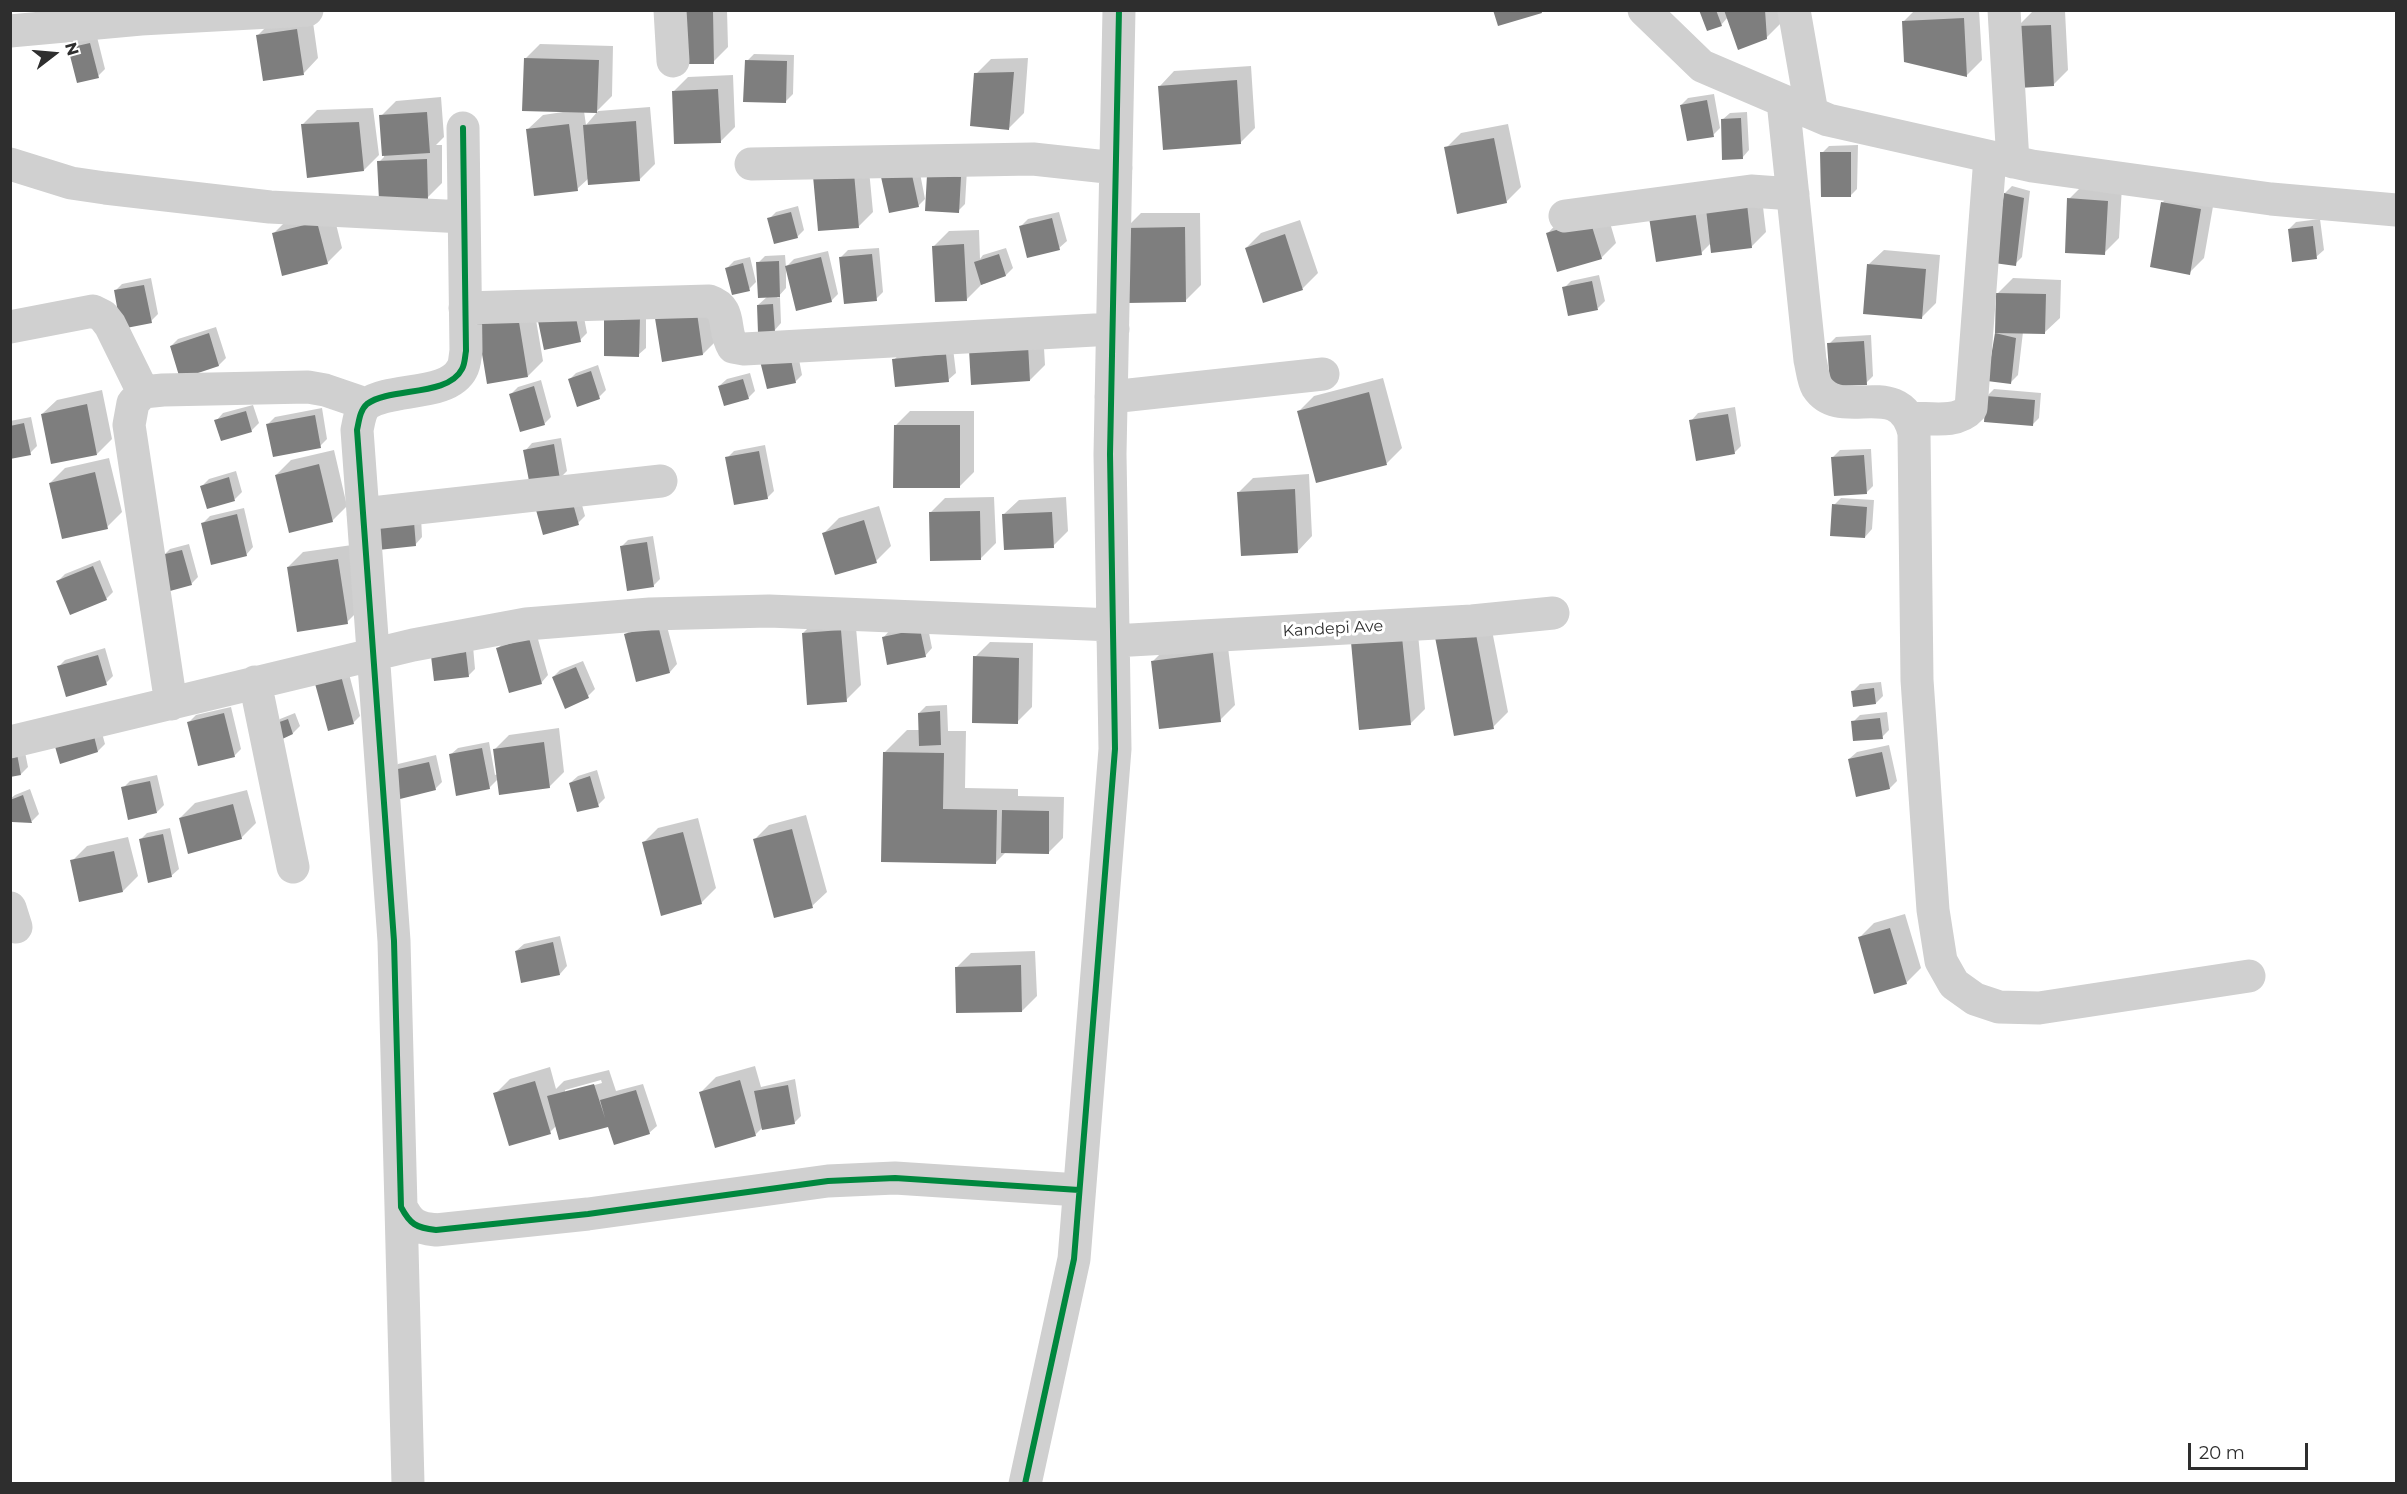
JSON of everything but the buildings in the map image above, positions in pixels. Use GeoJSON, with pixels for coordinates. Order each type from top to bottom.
{"type":"FeatureCollection","features":[{"type":"Feature","properties":{"kind":"street"},"geometry":{"type":"LineString","coordinates":[[10,31],[307,10]]}},
{"type":"Feature","properties":{"kind":"street"},"geometry":{"type":"LineString","coordinates":[[670,10],[673,61]]}},
{"type":"Feature","properties":{"kind":"street"},"geometry":{"type":"LineString","coordinates":[[1025,1484],[1074,1259],[1115,749],[1110,454],[1119,10]]}},
{"type":"Feature","properties":{"kind":"street"},"geometry":{"type":"LineString","coordinates":[[1644,10],[1702,66],[1828,120],[2001,159],[2271,199],[2397,210]]}},
{"type":"Feature","properties":{"kind":"street"},"geometry":{"type":"LineString","coordinates":[[1794,10],[1798,107],[1793,194],[1810,360],[1816,386],[1825,396],[1842,402],[1900,406],[1911,418],[1914,433],[1917,680],[1933,910],[1941,961],[1954,984],[1975,999],[1999,1007],[2039,1008],[2249,976]]}},
{"type":"Feature","properties":{"kind":"street"},"geometry":{"type":"LineString","coordinates":[[1911,418],[1964,416],[1971,408],[2001,159],[2004,10]]}},
{"type":"Feature","properties":{"kind":"street"},"geometry":{"type":"LineString","coordinates":[[408,1484],[394,941],[357,430],[360,415],[366,405],[381,398],[452,380],[462,369],[466,351],[463,128]]}},
{"type":"Feature","properties":{"kind":"street"},"geometry":{"type":"LineString","coordinates":[[751,164],[1033,159],[1116,168]]}},
{"type":"Feature","properties":{"kind":"street"},"geometry":{"type":"LineString","coordinates":[[10,164],[71,183],[105,188],[270,207],[464,217]]}},
{"type":"Feature","properties":{"kind":"street"},"geometry":{"type":"LineString","coordinates":[[1564,216],[1751,191],[1793,194]]}},
{"type":"Feature","properties":{"kind":"street"},"geometry":{"type":"LineString","coordinates":[[465,308],[709,301],[719,304],[724,312],[729,340],[733,347],[744,349],[1113,329]]}},
{"type":"Feature","properties":{"kind":"street"},"geometry":{"type":"LineString","coordinates":[[10,327],[93,311],[103,316],[110,325],[143,392]]}},
{"type":"Feature","properties":{"kind":"street"},"geometry":{"type":"LineString","coordinates":[[1111,397],[1323,374]]}},
{"type":"Feature","properties":{"kind":"street"},"geometry":{"type":"LineString","coordinates":[[171,704],[129,424],[133,403],[143,392],[163,390],[308,387],[325,390],[366,405]]}},
{"type":"Feature","properties":{"kind":"street"},"geometry":{"type":"LineString","coordinates":[[363,514],[661,481]]}},
{"type":"Feature","properties":{"kind":"street","name":"Kandepi Ave"},"geometry":{"type":"LineString","coordinates":[[10,742],[374,654],[526,624],[650,614],[769,611],[1113,633],[1472,621],[1553,613]]}},
{"type":"Feature","properties":{"kind":"street"},"geometry":{"type":"LineString","coordinates":[[255,682],[293,867]]}},
{"type":"Feature","properties":{"kind":"street"},"geometry":{"type":"LineString","coordinates":[[401,1207],[409,1223],[419,1228],[436,1230],[588,1214],[828,1181],[895,1178],[1079,1191]]}},
{"type":"Feature","properties":{"kind":"cycle path"},"geometry":{"type":"LineString","coordinates":[[1025,1484],[1074,1259],[1115,749],[1110,454],[1119,10]]}},
{"type":"Feature","properties":{"kind":"cycle path"},"geometry":{"type":"LineString","coordinates":[[463,128],[466,351],[463,367],[455,378],[444,384],[390,395],[367,404],[361,412],[357,430],[394,941],[401,1207],[404,1213],[414,1224],[436,1230],[588,1214],[828,1181],[895,1178],[1079,1190]]}}]}
